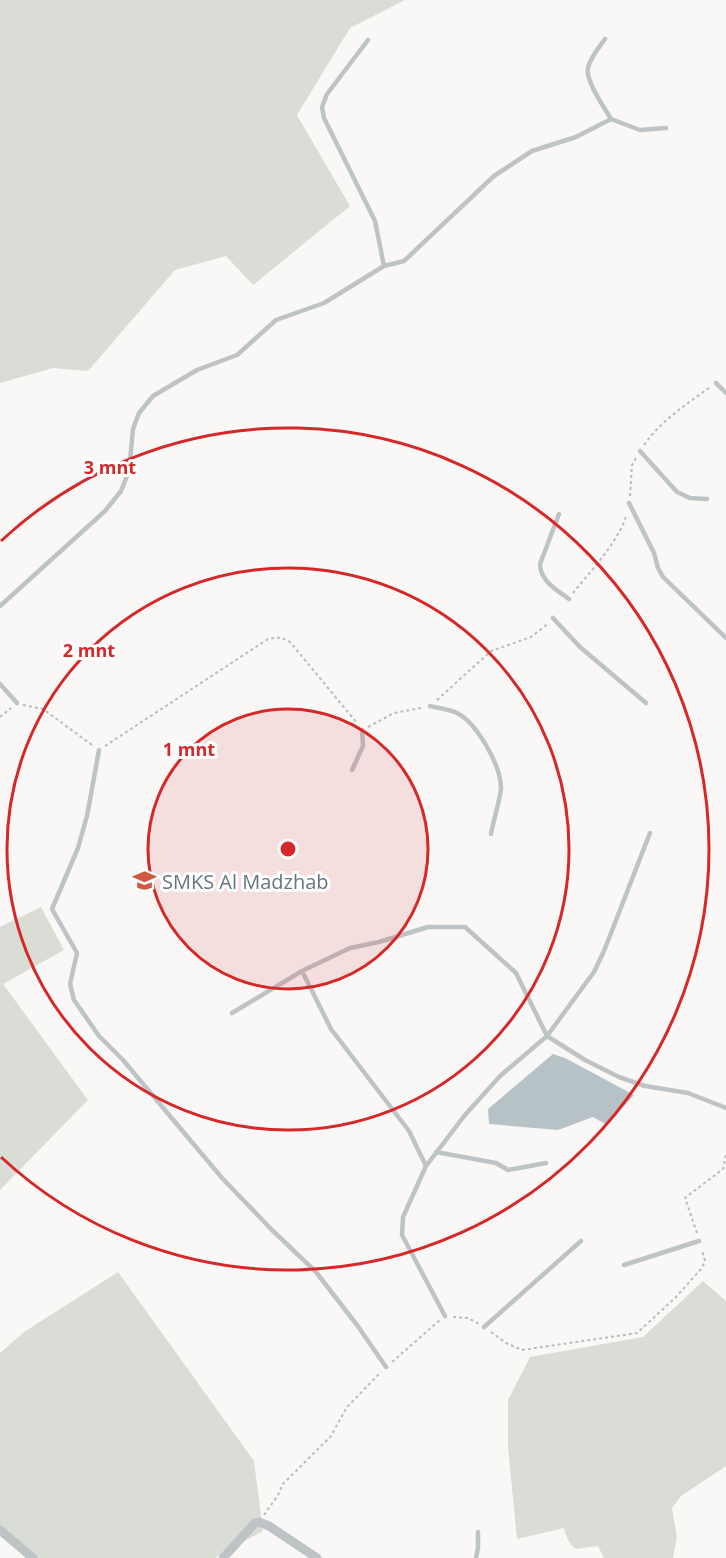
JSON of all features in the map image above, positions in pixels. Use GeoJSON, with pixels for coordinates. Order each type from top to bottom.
{"type":"FeatureCollection","features":[{"type":"Feature","properties":{"kind":"street"},"geometry":{"type":"LineString","coordinates":[[223,1558],[259,1522],[269,1526],[317,1558]]}},
{"type":"Feature","properties":{"kind":"street"},"geometry":{"type":"LineString","coordinates":[[0,1530],[33,1558]]}},
{"type":"Feature","properties":{"kind":"lane"},"geometry":{"type":"LineString","coordinates":[[605,39],[587,70],[588,78],[610,119],[640,130],[666,128]]}},
{"type":"Feature","properties":{"kind":"lane"},"geometry":{"type":"LineString","coordinates":[[368,40],[327,94],[322,107],[324,118],[375,221],[384,266]]}},
{"type":"Feature","properties":{"kind":"lane"},"geometry":{"type":"LineString","coordinates":[[0,606],[105,511],[121,490],[129,471],[133,429],[139,413],[153,396],[197,370],[237,355],[276,320],[324,303],[384,266],[404,261],[494,176],[532,152],[576,137],[610,119]]}},
{"type":"Feature","properties":{"kind":"lane"},"geometry":{"type":"LineString","coordinates":[[716,383],[726,393]]}},
{"type":"Feature","properties":{"kind":"lane"},"geometry":{"type":"LineString","coordinates":[[640,451],[677,492],[690,498],[706,499]]}},
{"type":"Feature","properties":{"kind":"lane"},"geometry":{"type":"LineString","coordinates":[[629,503],[654,553],[663,578],[726,638]]}},
{"type":"Feature","properties":{"kind":"lane"},"geometry":{"type":"LineString","coordinates":[[559,514],[540,564],[540,570],[546,582],[569,599]]}},
{"type":"Feature","properties":{"kind":"lane"},"geometry":{"type":"LineString","coordinates":[[553,618],[580,647],[646,703]]}},
{"type":"Feature","properties":{"kind":"lane"},"geometry":{"type":"LineString","coordinates":[[0,684],[17,703]]}},
{"type":"Feature","properties":{"kind":"lane"},"geometry":{"type":"LineString","coordinates":[[430,706],[457,713],[473,725],[495,763],[501,787],[490,834]]}},
{"type":"Feature","properties":{"kind":"lane"},"geometry":{"type":"LineString","coordinates":[[352,770],[363,746],[362,730]]}},
{"type":"Feature","properties":{"kind":"lane"},"geometry":{"type":"LineString","coordinates":[[99,750],[81,837],[52,909],[77,953],[70,984],[74,1000],[99,1036],[123,1060],[222,1178],[316,1272],[386,1367]]}},
{"type":"Feature","properties":{"kind":"lane"},"geometry":{"type":"LineString","coordinates":[[445,1316],[402,1235],[403,1217],[426,1166],[436,1152],[500,1076],[547,1036],[594,972],[650,833]]}},
{"type":"Feature","properties":{"kind":"lane"},"geometry":{"type":"LineString","coordinates":[[232,1013],[302,971],[350,948],[428,927],[465,927],[516,973],[547,1036],[585,1060],[620,1077],[645,1086],[688,1093],[726,1108]]}},
{"type":"Feature","properties":{"kind":"lane"},"geometry":{"type":"LineString","coordinates":[[302,971],[331,1029],[409,1131],[426,1166]]}},
{"type":"Feature","properties":{"kind":"lane"},"geometry":{"type":"LineString","coordinates":[[436,1152],[496,1163],[508,1170],[546,1163]]}},
{"type":"Feature","properties":{"kind":"lane"},"geometry":{"type":"LineString","coordinates":[[624,1264],[699,1240]]}},
{"type":"Feature","properties":{"kind":"lane"},"geometry":{"type":"LineString","coordinates":[[484,1326],[581,1241]]}},
{"type":"Feature","properties":{"kind":"lane"},"geometry":{"type":"LineString","coordinates":[[476,1558],[477,1532]]}},
{"type":"Feature","properties":{"kind":"path"},"geometry":{"type":"LineString","coordinates":[[569,599],[624,524],[629,503],[632,465],[640,451],[670,416],[716,383]]}},
{"type":"Feature","properties":{"kind":"path"},"geometry":{"type":"LineString","coordinates":[[0,717],[17,703],[43,710],[99,750],[268,639],[276,637],[290,642],[362,730],[394,713],[430,706],[491,651],[531,637],[553,618]]}},
{"type":"Feature","properties":{"kind":"path"},"geometry":{"type":"LineString","coordinates":[[259,1522],[283,1484],[331,1436],[347,1407],[386,1367],[445,1316],[468,1318],[484,1326],[506,1343],[522,1350],[637,1333],[675,1298],[702,1268],[705,1261],[685,1198],[723,1169],[726,1154]]}},
{"type":"Feature","properties":{"kind":"shaded area"},"geometry":{"type":"Polygon","coordinates":[[[0,0],[405,0],[350,28],[297,115],[350,206],[253,285],[226,256],[175,270],[88,371],[53,368],[0,383],[0,0]]]}},
{"type":"Feature","properties":{"kind":"shaded area"},"geometry":{"type":"Polygon","coordinates":[[[41,907],[64,950],[3,984],[88,1100],[0,1190],[0,927],[41,907]]]}},
{"type":"Feature","properties":{"kind":"shaded area"},"geometry":{"type":"Polygon","coordinates":[[[553,1054],[565,1058],[634,1095],[607,1125],[593,1117],[558,1130],[489,1124],[488,1109],[553,1054]]]}},
{"type":"Feature","properties":{"kind":"shaded area"},"geometry":{"type":"Polygon","coordinates":[[[118,1272],[254,1461],[263,1531],[215,1558],[34,1558],[0,1529],[0,1353],[24,1332],[118,1272]]]}},
{"type":"Feature","properties":{"kind":"shaded area"},"geometry":{"type":"Polygon","coordinates":[[[703,1281],[726,1301],[726,1466],[681,1496],[672,1508],[677,1537],[673,1558],[604,1558],[598,1546],[576,1549],[569,1542],[564,1528],[517,1539],[508,1447],[508,1400],[530,1357],[643,1337],[703,1281]]]}},
{"type":"Feature","properties":{"kind":"place","name":"SMKS Al Madzhab"},"geometry":{"type":"Point","coordinates":[144,881]}}]}
